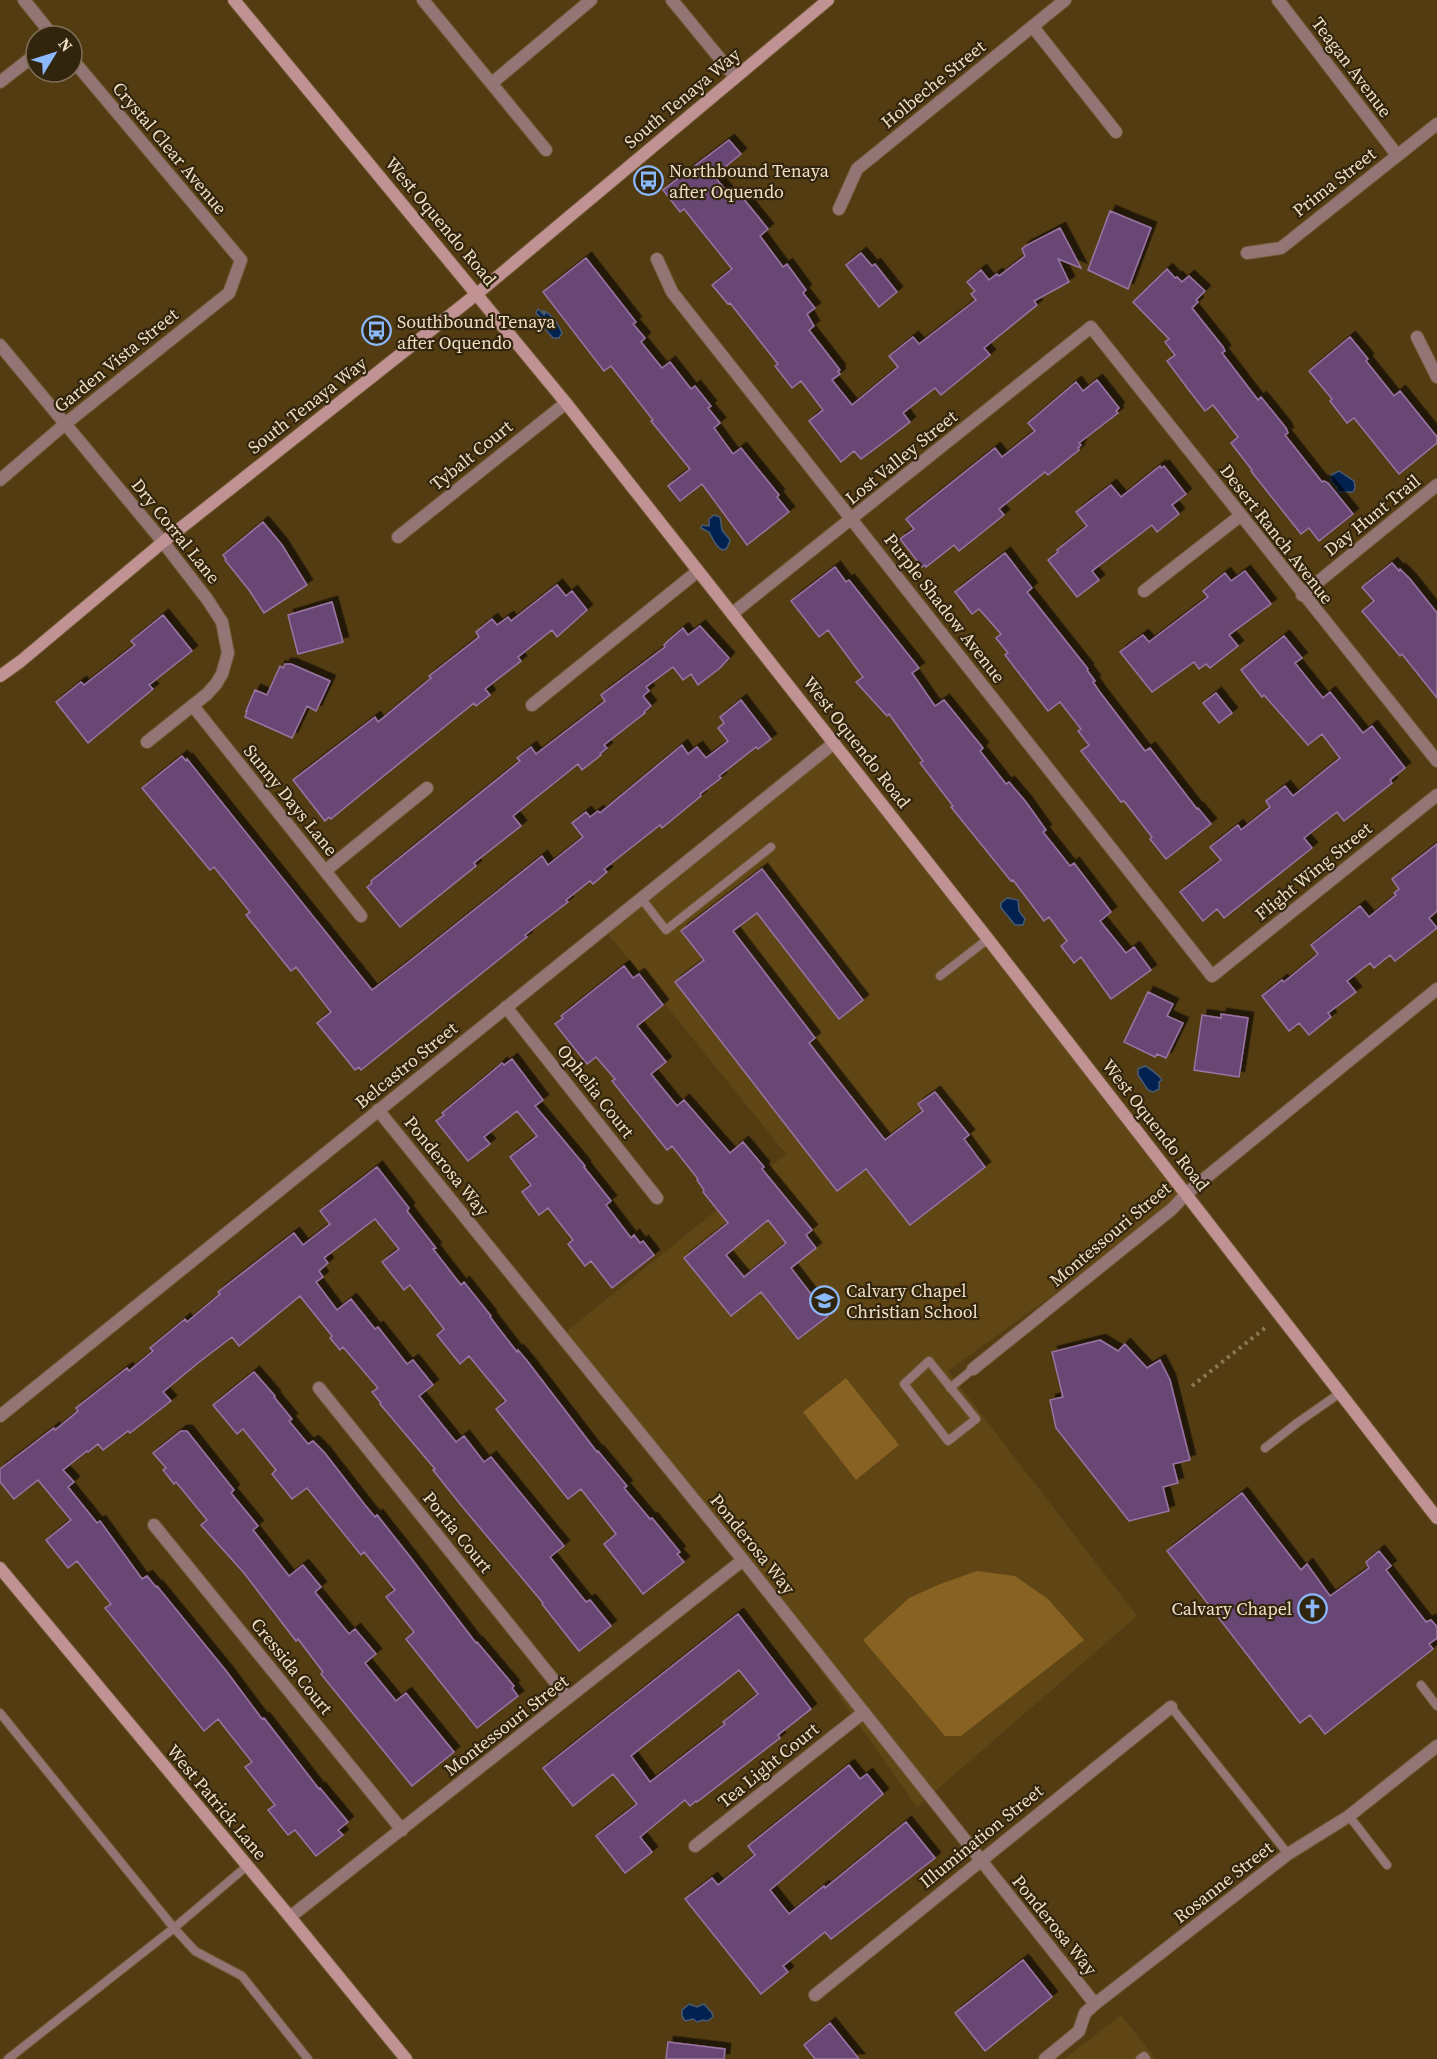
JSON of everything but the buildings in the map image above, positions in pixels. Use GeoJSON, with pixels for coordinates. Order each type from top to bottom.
{"type":"FeatureCollection","features":[{"type":"Feature","properties":{"kind":"street"},"geometry":{"type":"LineString","coordinates":[[24,0],[43,24]]}},
{"type":"Feature","properties":{"kind":"street","name":"West Oquendo Road"},"geometry":{"type":"LineString","coordinates":[[234,0],[478,293],[566,403],[988,939],[1437,1518]]}},
{"type":"Feature","properties":{"kind":"street"},"geometry":{"type":"LineString","coordinates":[[423,0],[546,150]]}},
{"type":"Feature","properties":{"kind":"street"},"geometry":{"type":"LineString","coordinates":[[492,83],[591,0]]}},
{"type":"Feature","properties":{"kind":"street"},"geometry":{"type":"LineString","coordinates":[[672,0],[735,77]]}},
{"type":"Feature","properties":{"kind":"street","name":"South Tenaya Way"},"geometry":{"type":"LineString","coordinates":[[0,676],[163,542],[478,293],[828,0]]}},
{"type":"Feature","properties":{"kind":"street","name":"Holbeche Street"},"geometry":{"type":"LineString","coordinates":[[839,209],[857,169],[1065,0]]}},
{"type":"Feature","properties":{"kind":"street","name":"Teagan Avenue"},"geometry":{"type":"LineString","coordinates":[[1278,0],[1397,155]]}},
{"type":"Feature","properties":{"kind":"street"},"geometry":{"type":"LineString","coordinates":[[1033,27],[1116,132]]}},
{"type":"Feature","properties":{"kind":"street"},"geometry":{"type":"LineString","coordinates":[[0,82],[24,63]]}},
{"type":"Feature","properties":{"kind":"street","name":"Crystal Clear Avenue"},"geometry":{"type":"LineString","coordinates":[[84,72],[241,260]]}},
{"type":"Feature","properties":{"kind":"street","name":"Prima Street"},"geometry":{"type":"LineString","coordinates":[[1247,253],[1281,248],[1437,124]]}},
{"type":"Feature","properties":{"kind":"street","name":"Purple Shadow Avenue"},"geometry":{"type":"LineString","coordinates":[[657,259],[672,292],[1212,976]]}},
{"type":"Feature","properties":{"kind":"street","name":"Garden Vista Street"},"geometry":{"type":"LineString","coordinates":[[0,480],[65,424],[229,293],[241,260]]}},
{"type":"Feature","properties":{"kind":"street","name":"Lost Valley Street"},"geometry":{"type":"LineString","coordinates":[[733,614],[1091,327]]}},
{"type":"Feature","properties":{"kind":"street","name":"Desert Ranch Avenue"},"geometry":{"type":"LineString","coordinates":[[1091,327],[1302,595],[1437,761]]}},
{"type":"Feature","properties":{"kind":"street"},"geometry":{"type":"LineString","coordinates":[[1417,337],[1437,377]]}},
{"type":"Feature","properties":{"kind":"street","name":"Dry Corral Lane"},"geometry":{"type":"LineString","coordinates":[[0,345],[163,542],[216,610],[222,622],[228,653],[222,674],[207,694],[147,742]]}},
{"type":"Feature","properties":{"kind":"street","name":"Tybalt Court"},"geometry":{"type":"LineString","coordinates":[[398,537],[566,403]]}},
{"type":"Feature","properties":{"kind":"street","name":"Day Hunt Trail"},"geometry":{"type":"LineString","coordinates":[[1302,595],[1437,486]]}},
{"type":"Feature","properties":{"kind":"street"},"geometry":{"type":"LineString","coordinates":[[1144,591],[1240,516]]}},
{"type":"Feature","properties":{"kind":"street"},"geometry":{"type":"LineString","coordinates":[[532,705],[698,571]]}},
{"type":"Feature","properties":{"kind":"street","name":"Sunny Days Lane"},"geometry":{"type":"LineString","coordinates":[[193,706],[361,916]]}},
{"type":"Feature","properties":{"kind":"street","name":"Belcastro Street"},"geometry":{"type":"LineString","coordinates":[[0,1416],[834,743]]}},
{"type":"Feature","properties":{"kind":"street"},"geometry":{"type":"LineString","coordinates":[[325,871],[427,788]]}},
{"type":"Feature","properties":{"kind":"street","name":"Flight Wing Street"},"geometry":{"type":"LineString","coordinates":[[1212,976],[1437,795]]}},
{"type":"Feature","properties":{"kind":"street","name":"Montessouri Street"},"geometry":{"type":"LineString","coordinates":[[972,1369],[1172,1209],[1186,1193],[1437,989]]}},
{"type":"Feature","properties":{"kind":"street","name":"Ophelia Court"},"geometry":{"type":"LineString","coordinates":[[506,1007],[657,1198]]}},
{"type":"Feature","properties":{"kind":"street","name":"Ponderosa Way"},"geometry":{"type":"LineString","coordinates":[[378,1110],[864,1712],[1095,2004]]}},
{"type":"Feature","properties":{"kind":"street","name":"Portia Court"},"geometry":{"type":"LineString","coordinates":[[319,1388],[568,1698]]}},
{"type":"Feature","properties":{"kind":"street","name":"Cressida Court"},"geometry":{"type":"LineString","coordinates":[[154,1525],[402,1830]]}},
{"type":"Feature","properties":{"kind":"street","name":"Montessouri Street"},"geometry":{"type":"LineString","coordinates":[[290,1917],[742,1560]]}},
{"type":"Feature","properties":{"kind":"street","name":"West Patrick Lane"},"geometry":{"type":"LineString","coordinates":[[0,1569],[406,2059]]}},
{"type":"Feature","properties":{"kind":"street","name":"Illumination Street"},"geometry":{"type":"LineString","coordinates":[[815,1995],[1171,1707]]}},
{"type":"Feature","properties":{"kind":"street","name":"Tea Light Court"},"geometry":{"type":"LineString","coordinates":[[695,1846],[864,1712]]}},
{"type":"Feature","properties":{"kind":"street","name":"Rosanne Street"},"geometry":{"type":"LineString","coordinates":[[1045,2059],[1079,2031],[1085,2013],[1095,2004],[1288,1854],[1349,1816],[1437,1746]]}},
{"type":"Feature","properties":{"kind":"lane"},"geometry":{"type":"LineString","coordinates":[[641,898],[666,930],[771,847]]}},
{"type":"Feature","properties":{"kind":"lane"},"geometry":{"type":"LineString","coordinates":[[940,976],[988,939]]}},
{"type":"Feature","properties":{"kind":"lane"},"geometry":{"type":"LineString","coordinates":[[929,1361],[950,1388],[976,1419],[948,1441],[904,1384],[929,1361]]}},
{"type":"Feature","properties":{"kind":"lane"},"geometry":{"type":"LineString","coordinates":[[950,1388],[972,1369]]}},
{"type":"Feature","properties":{"kind":"lane"},"geometry":{"type":"LineString","coordinates":[[1265,1448],[1340,1393]]}},
{"type":"Feature","properties":{"kind":"lane"},"geometry":{"type":"LineString","coordinates":[[1421,1685],[1437,1706]]}},
{"type":"Feature","properties":{"kind":"lane"},"geometry":{"type":"LineString","coordinates":[[1171,1707],[1288,1854]]}},
{"type":"Feature","properties":{"kind":"lane"},"geometry":{"type":"LineString","coordinates":[[0,1713],[174,1928],[195,1951],[243,1976],[308,2059]]}},
{"type":"Feature","properties":{"kind":"lane"},"geometry":{"type":"LineString","coordinates":[[1349,1816],[1388,1865]]}},
{"type":"Feature","properties":{"kind":"lane"},"geometry":{"type":"LineString","coordinates":[[8,2059],[174,1928],[247,1866]]}},
{"type":"Feature","properties":{"kind":"lane"},"geometry":{"type":"LineString","coordinates":[[1140,2059],[1144,2056],[1146,2059]]}},
{"type":"Feature","properties":{"kind":"path"},"geometry":{"type":"LineString","coordinates":[[1192,1386],[1265,1328]]}},
{"type":"Feature","properties":{"kind":"shaded area","name":"Calvary Chapel Christian School"},"geometry":{"type":"Polygon","coordinates":[[[834,743],[1187,1193],[1094,1265],[948,1371],[1137,1616],[917,1807],[743,1560],[561,1336],[786,1154],[604,929],[834,743]]]}},
{"type":"Feature","properties":{"kind":"shaded area"},"geometry":{"type":"Polygon","coordinates":[[[846,1378],[899,1445],[856,1480],[803,1412],[846,1378]]]}},
{"type":"Feature","properties":{"kind":"shaded area"},"geometry":{"type":"Polygon","coordinates":[[[977,1571],[1015,1576],[1048,1599],[1084,1640],[961,1736],[945,1736],[863,1640],[909,1598],[977,1571]]]}},
{"type":"Feature","properties":{"kind":"shaded area"},"geometry":{"type":"Polygon","coordinates":[[[1121,2015],[1156,2059],[1064,2059],[1121,2015]]]}},
{"type":"Feature","properties":{"kind":"water"},"geometry":{"type":"Polygon","coordinates":[[[538,309],[544,315],[543,311],[549,314],[557,323],[562,333],[559,338],[553,338],[538,321],[540,317],[536,313],[538,309]]]}},
{"type":"Feature","properties":{"kind":"water"},"geometry":{"type":"Polygon","coordinates":[[[1339,471],[1354,481],[1353,492],[1338,492],[1337,487],[1331,482],[1331,475],[1339,471]]]}},
{"type":"Feature","properties":{"kind":"water"},"geometry":{"type":"Polygon","coordinates":[[[714,515],[720,517],[722,530],[730,540],[725,550],[719,548],[709,532],[701,528],[702,525],[709,526],[709,519],[714,515]]]}},
{"type":"Feature","properties":{"kind":"water"},"geometry":{"type":"Polygon","coordinates":[[[1007,898],[1018,900],[1019,911],[1025,919],[1023,925],[1015,925],[1001,908],[1001,903],[1007,898]]]}},
{"type":"Feature","properties":{"kind":"water"},"geometry":{"type":"Polygon","coordinates":[[[1145,1066],[1162,1080],[1159,1082],[1159,1089],[1153,1092],[1148,1090],[1138,1075],[1138,1069],[1145,1066]]]}},
{"type":"Feature","properties":{"kind":"water"},"geometry":{"type":"Polygon","coordinates":[[[689,2004],[697,2007],[704,2004],[713,2017],[707,2021],[697,2022],[693,2019],[685,2021],[682,2010],[689,2004]]]}},
{"type":"Feature","properties":{"kind":"place","name":"Northbound Tenaya after Oquendo"},"geometry":{"type":"Point","coordinates":[648,180]}},
{"type":"Feature","properties":{"kind":"place","name":"Southbound Tenaya after Oquendo"},"geometry":{"type":"Point","coordinates":[376,331]}},
{"type":"Feature","properties":{"kind":"place","name":"Calvary Chapel Christian School"},"geometry":{"type":"Point","coordinates":[825,1300]}},
{"type":"Feature","properties":{"kind":"place","name":"Calvary Chapel"},"geometry":{"type":"Point","coordinates":[1313,1608]}}]}
